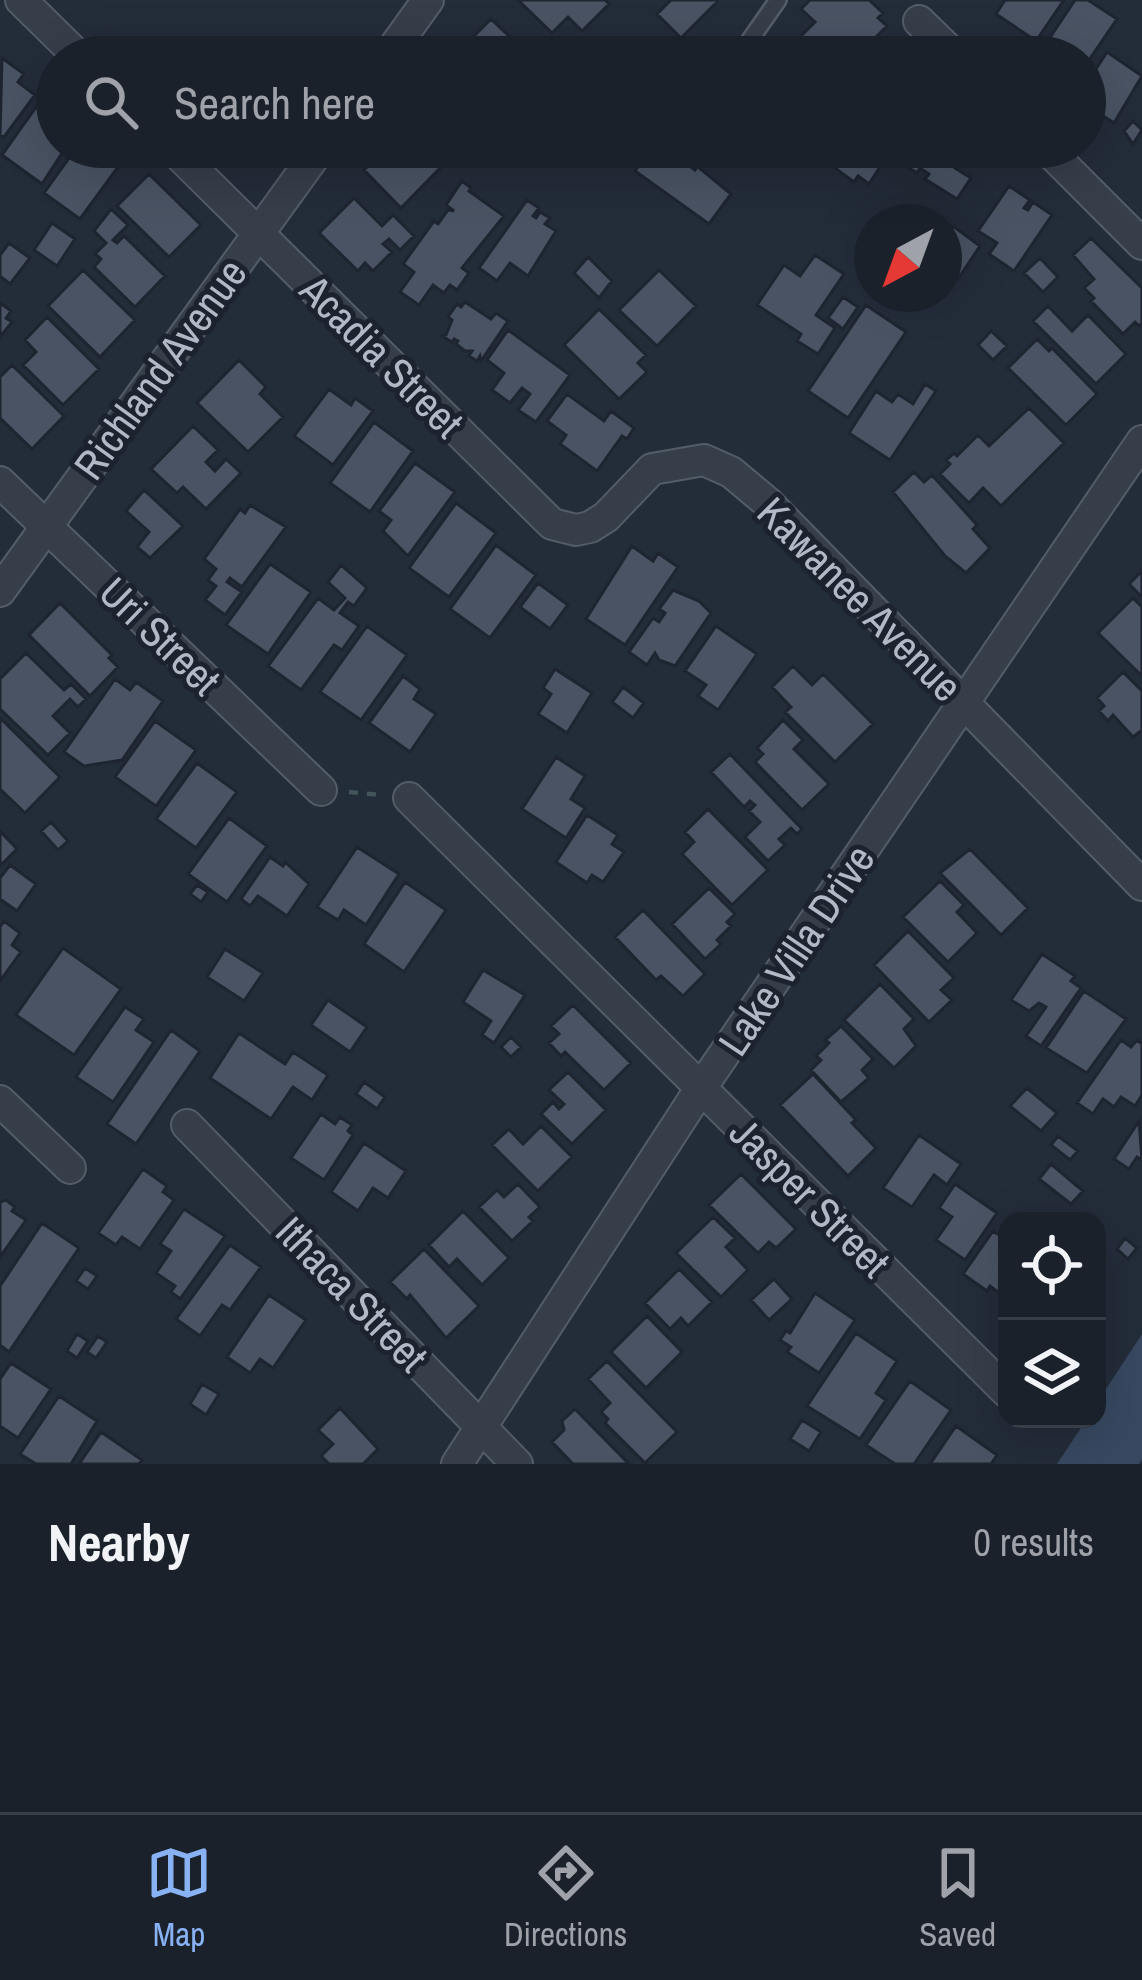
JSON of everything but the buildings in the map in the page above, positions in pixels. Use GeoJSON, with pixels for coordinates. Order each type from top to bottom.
{"type":"FeatureCollection","features":[{"type":"Feature","properties":{"kind":"street"},"geometry":{"type":"LineString","coordinates":[[21,0],[58,36]]}},
{"type":"Feature","properties":{"kind":"street"},"geometry":{"type":"LineString","coordinates":[[401,36],[428,0]]}},
{"type":"Feature","properties":{"kind":"street"},"geometry":{"type":"LineString","coordinates":[[920,20],[936,36]]}},
{"type":"Feature","properties":{"kind":"street","name":"Acadia Street"},"geometry":{"type":"LineString","coordinates":[[191,168],[542,514]]}},
{"type":"Feature","properties":{"kind":"street","name":"Richland Avenue"},"geometry":{"type":"LineString","coordinates":[[0,591],[306,168]]}},
{"type":"Feature","properties":{"kind":"street"},"geometry":{"type":"LineString","coordinates":[[1067,168],[1142,244]]}},
{"type":"Feature","properties":{"kind":"street","name":"Lake Villa Drive"},"geometry":{"type":"LineString","coordinates":[[457,1464],[701,1088],[1142,441]]}},
{"type":"Feature","properties":{"kind":"street","name":"Kawanee Avenue"},"geometry":{"type":"LineString","coordinates":[[542,514],[552,524],[590,527],[606,517],[652,469],[704,460],[731,472],[767,502],[1142,885]]}},
{"type":"Feature","properties":{"kind":"street","name":"Uri Street"},"geometry":{"type":"LineString","coordinates":[[0,482],[321,790]]}},
{"type":"Feature","properties":{"kind":"street","name":"Jasper Street"},"geometry":{"type":"LineString","coordinates":[[410,798],[998,1383]]}},
{"type":"Feature","properties":{"kind":"street"},"geometry":{"type":"LineString","coordinates":[[0,1101],[70,1168]]}},
{"type":"Feature","properties":{"kind":"street","name":"Ithaca Street"},"geometry":{"type":"LineString","coordinates":[[187,1125],[517,1464]]}},
{"type":"Feature","properties":{"kind":"lane"},"geometry":{"type":"LineString","coordinates":[[753,36],[778,0]]}},
{"type":"Feature","properties":{"kind":"path"},"geometry":{"type":"LineString","coordinates":[[321,790],[410,798]]}},
{"type":"Feature","properties":{"kind":"water"},"geometry":{"type":"Polygon","coordinates":[[[1142,1334],[1139,1464],[1057,1464],[1081,1428],[1106,1428],[1106,1389],[1142,1334]]]}}]}
